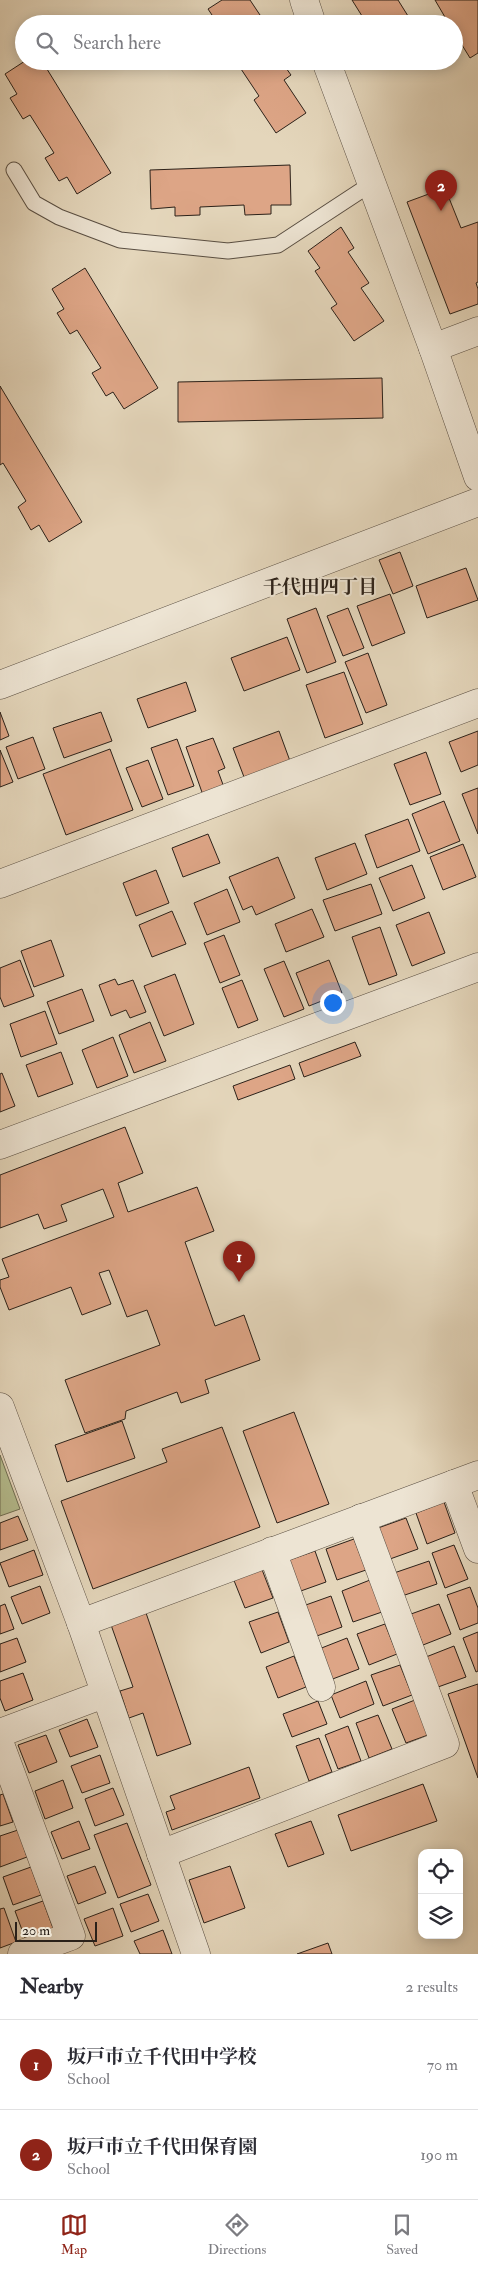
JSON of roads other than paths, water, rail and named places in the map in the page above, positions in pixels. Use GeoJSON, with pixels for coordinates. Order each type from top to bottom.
{"type":"FeatureCollection","features":[{"type":"Feature","properties":{"kind":"street"},"geometry":{"type":"LineString","coordinates":[[304,0],[309,15]]}},
{"type":"Feature","properties":{"kind":"street"},"geometry":{"type":"LineString","coordinates":[[329,70],[433,348],[478,477]]}},
{"type":"Feature","properties":{"kind":"street"},"geometry":{"type":"LineString","coordinates":[[433,348],[478,331]]}},
{"type":"Feature","properties":{"kind":"street"},"geometry":{"type":"LineString","coordinates":[[0,685],[478,502]]}},
{"type":"Feature","properties":{"kind":"street"},"geometry":{"type":"LineString","coordinates":[[0,884],[478,703]]}},
{"type":"Feature","properties":{"kind":"street"},"geometry":{"type":"LineString","coordinates":[[0,1145],[478,967]]}},
{"type":"Feature","properties":{"kind":"street"},"geometry":{"type":"LineString","coordinates":[[0,1408],[81,1623],[104,1694],[196,1954]]}},
{"type":"Feature","properties":{"kind":"street"},"geometry":{"type":"LineString","coordinates":[[81,1623],[466,1480],[478,1549]]}},
{"type":"Feature","properties":{"kind":"street"},"geometry":{"type":"LineString","coordinates":[[161,1854],[445,1744],[361,1518]]}},
{"type":"Feature","properties":{"kind":"street"},"geometry":{"type":"LineString","coordinates":[[272,1552],[321,1686]]}},
{"type":"Feature","properties":{"kind":"street"},"geometry":{"type":"LineString","coordinates":[[0,1733],[104,1694]]}},
{"type":"Feature","properties":{"kind":"street"},"geometry":{"type":"LineString","coordinates":[[0,1744],[71,1936],[22,1954]]}},
{"type":"Feature","properties":{"kind":"lane"},"geometry":{"type":"LineString","coordinates":[[14,170],[34,203],[58,217],[76,224],[120,240],[228,251],[278,245],[372,184]]}},
{"type":"Feature","properties":{"kind":"place","name":"坂戸市立千代田保育園"},"geometry":{"type":"Point","coordinates":[441,211]}},
{"type":"Feature","properties":{"kind":"place","name":"坂戸市立千代田中学校"},"geometry":{"type":"Point","coordinates":[239,1282]}},
{"type":"Feature","properties":{"kind":"district","name":"千代田四丁目"},"geometry":{"type":"Point","coordinates":[320,586]}}]}
